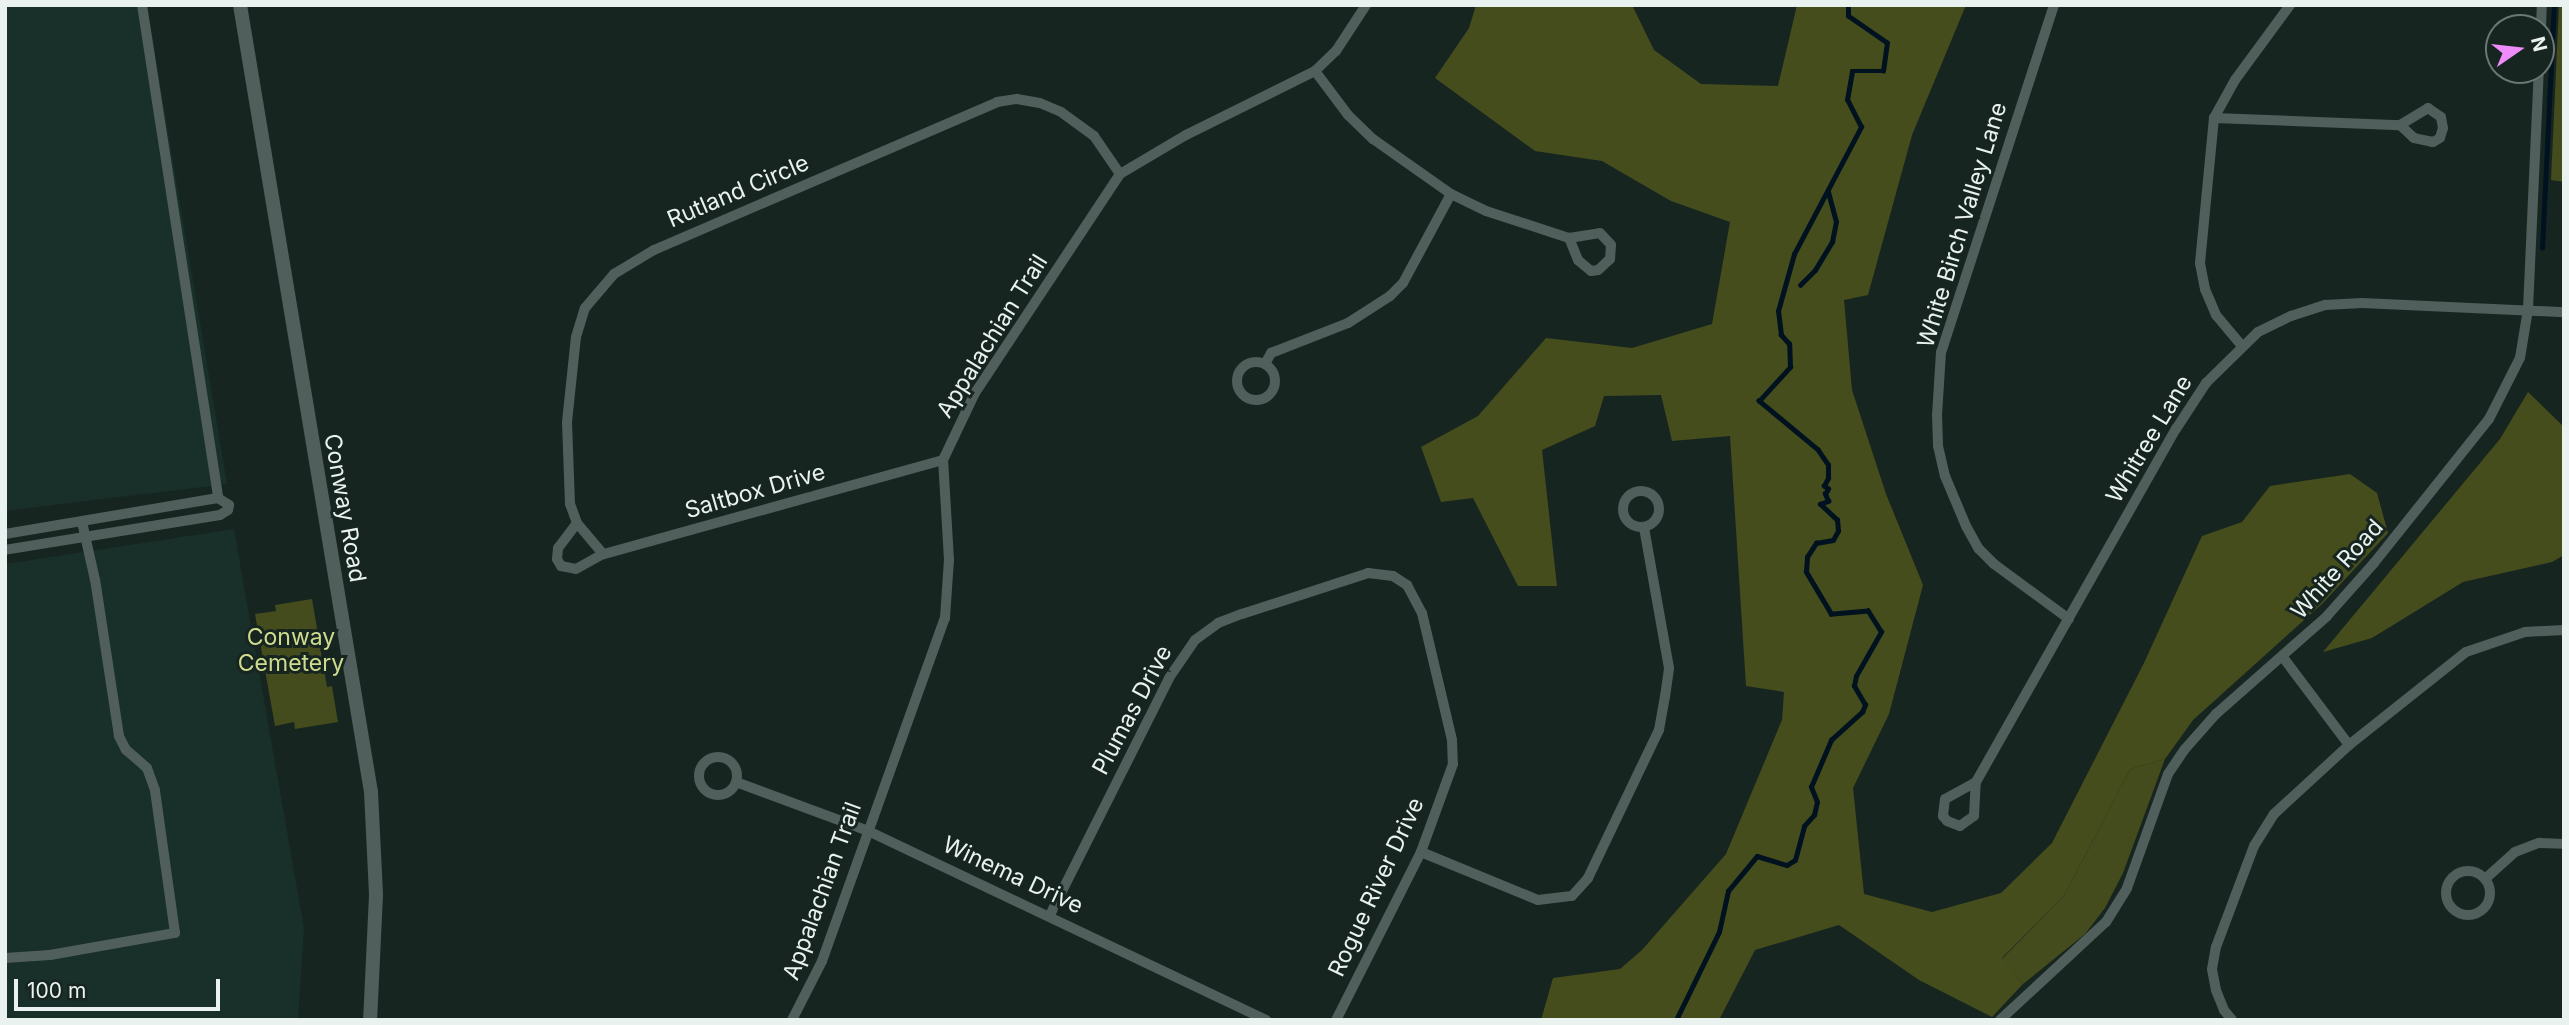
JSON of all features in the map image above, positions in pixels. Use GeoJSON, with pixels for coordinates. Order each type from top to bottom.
{"type":"FeatureCollection","features":[{"type":"Feature","properties":{"kind":"street"},"geometry":{"type":"LineString","coordinates":[[142,5],[218,498]]}},
{"type":"Feature","properties":{"kind":"street","name":"Conway Road"},"geometry":{"type":"LineString","coordinates":[[240,5],[371,792],[376,895],[370,1020]]}},
{"type":"Feature","properties":{"kind":"street","name":"Appalachian Trail"},"geometry":{"type":"LineString","coordinates":[[792,1020],[822,961],[866,830],[945,618],[949,560],[943,460],[975,393],[1120,174],[1186,135],[1315,71],[1336,51],[1366,5]]}},
{"type":"Feature","properties":{"kind":"street","name":"White Birch Valley Lane"},"geometry":{"type":"LineString","coordinates":[[2054,5],[1941,352],[1937,415],[1938,446],[1945,476],[1966,526],[1979,548],[1994,564],[2068,619]]}},
{"type":"Feature","properties":{"kind":"street"},"geometry":{"type":"LineString","coordinates":[[2242,346],[2216,315],[2205,289],[2200,263],[2214,118],[2235,80],[2290,5]]}},
{"type":"Feature","properties":{"kind":"street"},"geometry":{"type":"LineString","coordinates":[[1315,71],[1348,115],[1373,139],[1451,194],[1486,211],[1569,239]]}},
{"type":"Feature","properties":{"kind":"street","name":"White Road"},"geometry":{"type":"LineString","coordinates":[[2000,1020],[2106,922],[2127,888],[2168,774],[2216,714],[2327,616],[2374,563],[2489,419],[2519,358],[2528,309],[2538,84]]}},
{"type":"Feature","properties":{"kind":"street","name":"Rutland Circle"},"geometry":{"type":"LineString","coordinates":[[603,554],[576,523],[570,504],[567,422],[576,337],[585,308],[600,287],[636,259],[998,102],[1017,99],[1040,103],[1061,112],[1094,136],[1120,174]]}},
{"type":"Feature","properties":{"kind":"street"},"geometry":{"type":"LineString","coordinates":[[2214,118],[2400,125]]}},
{"type":"Feature","properties":{"kind":"street"},"geometry":{"type":"LineString","coordinates":[[1265,364],[1271,353],[1348,323],[1390,296],[1403,284],[1451,194]]}},
{"type":"Feature","properties":{"kind":"street","name":"Whitree Lane"},"geometry":{"type":"LineString","coordinates":[[1976,782],[2176,429],[2206,383],[2242,346],[2280,321],[2325,305],[2362,303],[2564,312]]}},
{"type":"Feature","properties":{"kind":"street","name":"Saltbox Drive"},"geometry":{"type":"LineString","coordinates":[[576,523],[558,548],[557,559],[561,566],[576,569],[603,554],[943,460]]}},
{"type":"Feature","properties":{"kind":"street"},"geometry":{"type":"LineString","coordinates":[[5,534],[218,498],[229,505],[225,514],[5,550]]}},
{"type":"Feature","properties":{"kind":"street"},"geometry":{"type":"LineString","coordinates":[[5,958],[50,955],[175,933],[155,790],[147,768],[126,750],[119,737],[82,522]]}},
{"type":"Feature","properties":{"kind":"street"},"geometry":{"type":"LineString","coordinates":[[1421,852],[1538,900],[1572,896],[1588,878],[1659,730],[1665,697],[1669,668],[1644,527]]}},
{"type":"Feature","properties":{"kind":"street","name":"Plumas Drive"},"geometry":{"type":"LineString","coordinates":[[1050,915],[1169,678],[1195,640],[1217,623],[1368,573],[1394,576]]}},
{"type":"Feature","properties":{"kind":"street","name":"Rogue River Drive"},"geometry":{"type":"LineString","coordinates":[[1336,1020],[1421,852],[1453,764],[1452,740],[1422,613],[1407,585],[1394,576]]}},
{"type":"Feature","properties":{"kind":"street"},"geometry":{"type":"LineString","coordinates":[[2232,1020],[2224,1010],[2216,990],[2212,969],[2216,947],[2254,846],[2274,814],[2349,745],[2466,652],[2525,632],[2564,630]]}},
{"type":"Feature","properties":{"kind":"street"},"geometry":{"type":"LineString","coordinates":[[2282,656],[2349,745]]}},
{"type":"Feature","properties":{"kind":"street","name":"Winema Drive"},"geometry":{"type":"LineString","coordinates":[[736,782],[866,830],[1050,915],[1266,1020]]}},
{"type":"Feature","properties":{"kind":"street"},"geometry":{"type":"LineString","coordinates":[[2486,879],[2515,852],[2539,843],[2564,844]]}},
{"type":"Feature","properties":{"kind":"street"},"geometry":{"type":"LineString","coordinates":[[2470,871],[2486,879],[2491,890],[2486,907],[2474,915],[2454,911],[2446,894],[2447,886],[2455,875],[2470,871]]}},
{"type":"Feature","properties":{"kind":"shaded area"},"geometry":{"type":"Polygon","coordinates":[[[5,5],[147,5],[227,484],[5,511],[5,5]]]}},
{"type":"Feature","properties":{"kind":"shaded area"},"geometry":{"type":"Polygon","coordinates":[[[234,529],[304,928],[298,1020],[5,1020],[5,564],[234,529]]]}},
{"type":"Feature","properties":{"kind":"green space"},"geometry":{"type":"Polygon","coordinates":[[[1476,5],[1632,5],[1654,50],[1701,84],[1778,86],[1797,5],[1966,5],[1912,135],[1868,295],[1844,300],[1852,390],[1886,494],[1923,585],[1889,714],[1853,788],[1864,894],[1932,912],[2001,893],[2052,843],[2144,663],[2202,536],[2242,522],[2270,486],[2350,474],[2377,493],[2388,533],[2322,604],[2193,720],[2165,759],[2130,769],[2064,896],[2002,958],[2023,984],[1992,1017],[1919,980],[1839,925],[1755,950],[1719,1020],[1541,1020],[1553,978],[1620,969],[1642,950],[1726,854],[1782,720],[1784,692],[1746,686],[1730,436],[1672,441],[1661,395],[1604,396],[1595,426],[1542,450],[1557,586],[1518,586],[1473,498],[1441,502],[1421,447],[1478,416],[1546,338],[1632,348],[1712,324],[1730,222],[1671,201],[1602,161],[1535,151],[1435,78],[1469,28],[1476,5]]]}},
{"type":"Feature","properties":{"kind":"green space"},"geometry":{"type":"Polygon","coordinates":[[[2559,5],[2564,5],[2564,182],[2551,180],[2559,5]]]}},
{"type":"Feature","properties":{"kind":"green space"},"geometry":{"type":"Polygon","coordinates":[[[2528,392],[2564,427],[2564,555],[2552,562],[2463,582],[2372,638],[2323,652],[2500,439],[2528,392]]]}},
{"type":"Feature","properties":{"kind":"green space","name":"Conway Cemetery"},"geometry":{"type":"Polygon","coordinates":[[[312,599],[327,687],[332,686],[338,722],[295,729],[294,722],[275,726],[255,614],[276,611],[275,605],[312,599]]]}},
{"type":"Feature","properties":{"kind":"green space"},"geometry":{"type":"Polygon","coordinates":[[[2165,759],[2123,873],[2105,908],[2085,934],[2023,984],[2002,959],[2064,896],[2130,769],[2165,759]]]}},
{"type":"Feature","properties":{"kind":"waterway"},"geometry":{"type":"LineString","coordinates":[[1676,1020],[1719,932],[1728,891],[1757,856],[1787,865],[1795,860],[1804,826],[1814,815],[1817,802],[1811,787],[1831,740],[1862,712],[1865,705],[1854,686],[1856,676],[1881,632],[1868,611],[1831,614],[1806,572],[1807,557],[1816,543],[1833,540],[1838,531],[1837,520],[1820,504],[1828,501],[1825,494],[1828,489],[1824,486],[1828,478],[1828,465],[1818,450],[1759,401],[1790,367],[1789,344],[1781,335],[1778,311],[1794,254],[1861,127],[1847,100],[1852,71],[1883,71],[1887,43],[1848,16],[1848,5]]}},
{"type":"Feature","properties":{"kind":"waterway"},"geometry":{"type":"LineString","coordinates":[[2542,248],[2554,5]]}},
{"type":"Feature","properties":{"kind":"waterway"},"geometry":{"type":"LineString","coordinates":[[1800,285],[1815,270],[1832,242],[1836,222],[1828,192]]}}]}
